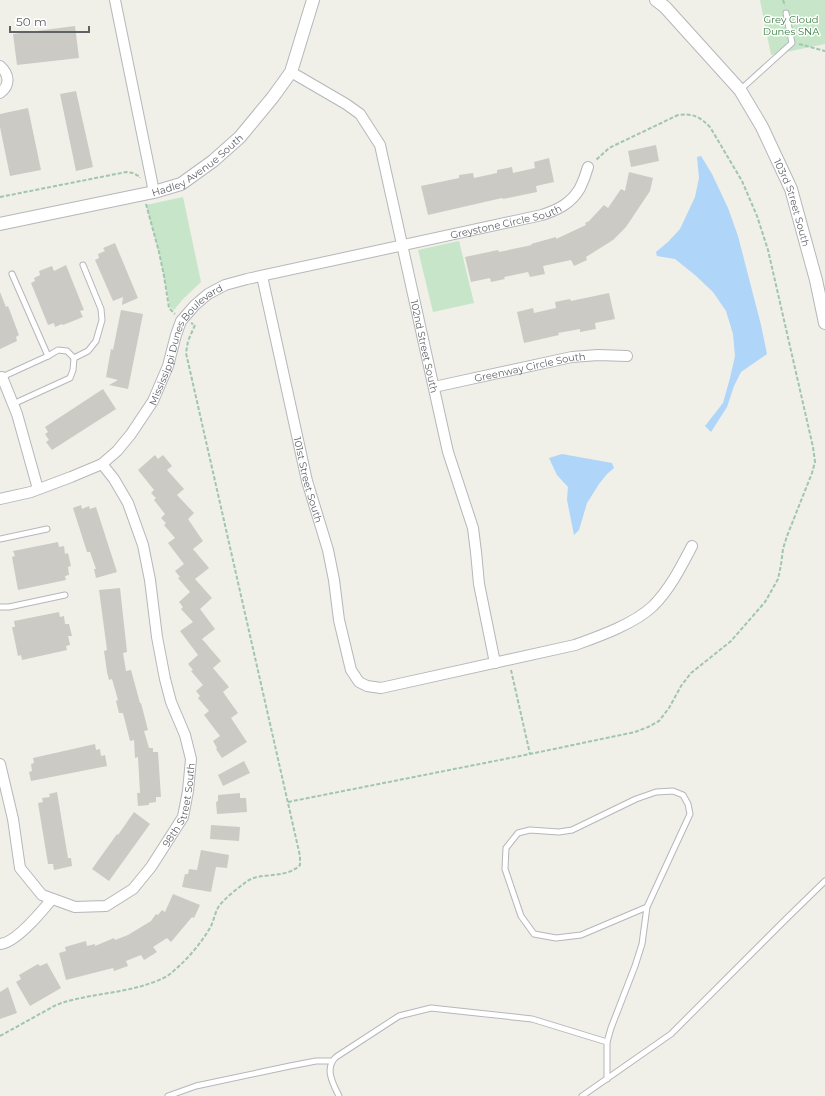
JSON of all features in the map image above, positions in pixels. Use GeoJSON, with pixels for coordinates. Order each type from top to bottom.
{"type":"FeatureCollection","features":[{"type":"Feature","properties":{"kind":"street"},"geometry":{"type":"LineString","coordinates":[[115,0],[149,193]]}},
{"type":"Feature","properties":{"kind":"street","name":"Hadley Avenue South"},"geometry":{"type":"LineString","coordinates":[[0,224],[149,193],[181,184],[213,161],[240,136],[273,97],[291,72],[313,0]]}},
{"type":"Feature","properties":{"kind":"street","name":"103rd Street South"},"geometry":{"type":"LineString","coordinates":[[656,0],[665,7],[740,90],[762,127],[791,190],[816,280],[825,323]]}},
{"type":"Feature","properties":{"kind":"street"},"geometry":{"type":"LineString","coordinates":[[0,66],[5,71],[8,81],[6,87],[0,93]]}},
{"type":"Feature","properties":{"kind":"street","name":"102nd Street South"},"geometry":{"type":"LineString","coordinates":[[291,72],[346,104],[360,114],[380,145],[448,452],[473,528],[479,584],[495,663]]}},
{"type":"Feature","properties":{"kind":"street","name":"Greystone Circle South"},"geometry":{"type":"LineString","coordinates":[[402,245],[542,216],[559,209],[571,200],[580,189],[588,167]]}},
{"type":"Feature","properties":{"kind":"street","name":"Mississippi Dunes Boulevard"},"geometry":{"type":"LineString","coordinates":[[0,499],[38,489],[71,477],[102,464],[117,450],[131,434],[154,401],[168,366],[181,321],[195,305],[208,294],[225,285],[402,245]]}},
{"type":"Feature","properties":{"kind":"street","name":"101st Street South"},"geometry":{"type":"LineString","coordinates":[[262,276],[307,481],[328,550],[334,580],[339,620],[351,670],[359,682],[367,686],[381,688],[495,663]]}},
{"type":"Feature","properties":{"kind":"street","name":"Greenway Circle South"},"geometry":{"type":"LineString","coordinates":[[434,387],[572,357],[598,355],[627,356]]}},
{"type":"Feature","properties":{"kind":"street"},"geometry":{"type":"LineString","coordinates":[[1,376],[13,404],[38,489]]}},
{"type":"Feature","properties":{"kind":"street","name":"98th Street South"},"geometry":{"type":"LineString","coordinates":[[0,764],[13,819],[20,868],[42,895],[76,907],[106,906],[133,889],[152,867],[183,817],[188,792],[191,759],[185,735],[171,702],[165,679],[157,637],[150,580],[143,545],[128,503],[114,479],[102,464]]}},
{"type":"Feature","properties":{"kind":"street"},"geometry":{"type":"LineString","coordinates":[[495,663],[576,645],[603,636],[633,620],[652,606],[672,582],[692,546]]}},
{"type":"Feature","properties":{"kind":"street"},"geometry":{"type":"LineString","coordinates":[[0,944],[5,944],[29,925],[52,899]]}},
{"type":"Feature","properties":{"kind":"lane"},"geometry":{"type":"LineString","coordinates":[[740,90],[792,43],[786,13]]}},
{"type":"Feature","properties":{"kind":"lane"},"geometry":{"type":"LineString","coordinates":[[74,358],[88,350],[96,341],[102,320],[101,309],[83,265]]}},
{"type":"Feature","properties":{"kind":"lane"},"geometry":{"type":"LineString","coordinates":[[12,274],[48,356]]}},
{"type":"Feature","properties":{"kind":"lane"},"geometry":{"type":"LineString","coordinates":[[1,376],[48,356],[58,350],[67,351],[74,358],[73,370],[70,378],[13,404]]}},
{"type":"Feature","properties":{"kind":"lane"},"geometry":{"type":"LineString","coordinates":[[0,539],[47,529]]}},
{"type":"Feature","properties":{"kind":"lane"},"geometry":{"type":"LineString","coordinates":[[0,607],[9,607],[65,595]]}},
{"type":"Feature","properties":{"kind":"lane"},"geometry":{"type":"LineString","coordinates":[[607,1079],[607,1042],[611,1028],[642,944],[647,907],[690,814],[688,804],[683,795],[673,791],[656,792],[636,799],[572,830],[559,832],[530,830],[518,833],[506,848],[505,869],[521,916],[534,934],[556,938],[580,935],[647,907]]}},
{"type":"Feature","properties":{"kind":"lane"},"geometry":{"type":"LineString","coordinates":[[582,1096],[671,1034],[825,881]]}},
{"type":"Feature","properties":{"kind":"lane"},"geometry":{"type":"LineString","coordinates":[[168,1096],[196,1086],[316,1061],[331,1061],[354,1044],[399,1016],[431,1008],[532,1019],[607,1042]]}},
{"type":"Feature","properties":{"kind":"lane"},"geometry":{"type":"LineString","coordinates":[[331,1061],[330,1068],[332,1081],[339,1096]]}},
{"type":"Feature","properties":{"kind":"path"},"geometry":{"type":"LineString","coordinates":[[792,43],[825,51]]}},
{"type":"Feature","properties":{"kind":"path"},"geometry":{"type":"LineString","coordinates":[[288,802],[530,754],[635,732],[648,727],[659,721],[691,673],[730,641],[765,602],[778,579],[783,549],[787,536],[815,462],[813,447],[768,250],[757,216],[742,181],[710,127],[704,120],[695,115],[686,114],[678,115],[609,148],[588,167]]}},
{"type":"Feature","properties":{"kind":"path"},"geometry":{"type":"LineString","coordinates":[[0,197],[126,172],[133,173],[140,177],[149,193]]}},
{"type":"Feature","properties":{"kind":"path"},"geometry":{"type":"LineString","coordinates":[[0,1036],[66,1001],[128,990],[154,983],[169,974],[203,939],[213,922],[218,907],[233,892],[250,879],[285,873],[296,869],[300,865],[300,856],[288,802],[186,353],[188,341],[195,325],[173,313],[169,308],[159,252],[148,212]]}},
{"type":"Feature","properties":{"kind":"path"},"geometry":{"type":"LineString","coordinates":[[511,670],[530,754]]}},
{"type":"Feature","properties":{"kind":"green space","name":"Grey Cloud Dunes SNA"},"geometry":{"type":"Polygon","coordinates":[[[760,0],[825,0],[825,44],[771,55],[760,0]]]}},
{"type":"Feature","properties":{"kind":"green space"},"geometry":{"type":"Polygon","coordinates":[[[183,197],[201,282],[174,310],[170,307],[159,252],[146,205],[183,197]]]}},
{"type":"Feature","properties":{"kind":"green space"},"geometry":{"type":"Polygon","coordinates":[[[459,241],[474,303],[433,312],[418,250],[459,241]]]}},
{"type":"Feature","properties":{"kind":"water"},"geometry":{"type":"Polygon","coordinates":[[[701,156],[712,174],[728,208],[738,236],[767,354],[741,372],[734,386],[727,407],[711,432],[705,426],[723,403],[735,356],[733,334],[726,311],[713,292],[695,275],[675,259],[657,256],[656,252],[680,229],[695,197],[699,178],[697,157],[701,156]]]}},
{"type":"Feature","properties":{"kind":"water"},"geometry":{"type":"Polygon","coordinates":[[[562,454],[612,463],[614,468],[599,484],[587,503],[579,530],[574,535],[567,500],[568,487],[557,475],[549,458],[562,454]]]}},
{"type":"Feature","properties":{"kind":"building"},"geometry":{"type":"Polygon","coordinates":[[[75,26],[79,58],[17,65],[13,34],[75,26]]]}},
{"type":"Feature","properties":{"kind":"building"},"geometry":{"type":"Polygon","coordinates":[[[76,91],[93,167],[76,171],[60,94],[76,91]]]}},
{"type":"Feature","properties":{"kind":"building"},"geometry":{"type":"Polygon","coordinates":[[[28,108],[41,170],[10,176],[0,127],[0,114],[28,108]]]}},
{"type":"Feature","properties":{"kind":"building"},"geometry":{"type":"Polygon","coordinates":[[[656,145],[659,161],[631,167],[628,151],[656,145]]]}},
{"type":"Feature","properties":{"kind":"building"},"geometry":{"type":"Polygon","coordinates":[[[549,158],[554,182],[536,186],[537,192],[502,198],[428,215],[421,186],[459,178],[459,175],[473,173],[474,178],[497,173],[497,170],[512,167],[513,173],[535,168],[534,162],[549,158]]]}},
{"type":"Feature","properties":{"kind":"building"},"geometry":{"type":"Polygon","coordinates":[[[629,172],[653,178],[650,191],[626,227],[613,240],[586,257],[587,260],[574,266],[571,260],[543,266],[545,274],[530,277],[528,272],[504,277],[505,279],[491,282],[490,278],[471,282],[465,257],[532,245],[531,244],[556,237],[556,239],[586,225],[585,223],[589,221],[604,205],[608,208],[621,189],[625,191],[629,172]]]}},
{"type":"Feature","properties":{"kind":"building"},"geometry":{"type":"Polygon","coordinates":[[[115,243],[138,298],[122,305],[123,297],[113,301],[95,260],[99,258],[98,254],[105,251],[103,248],[115,243]]]}},
{"type":"Feature","properties":{"kind":"building"},"geometry":{"type":"Polygon","coordinates":[[[66,265],[84,310],[80,311],[83,317],[55,327],[54,323],[48,325],[31,283],[35,281],[34,278],[40,275],[39,271],[52,266],[54,271],[66,265]]]}},
{"type":"Feature","properties":{"kind":"building"},"geometry":{"type":"Polygon","coordinates":[[[0,292],[6,307],[8,306],[19,335],[16,337],[17,341],[0,349],[0,292]]]}},
{"type":"Feature","properties":{"kind":"building"},"geometry":{"type":"Polygon","coordinates":[[[609,293],[615,319],[595,323],[596,329],[580,332],[580,329],[558,333],[559,335],[524,343],[517,312],[533,308],[534,313],[556,308],[555,302],[570,299],[571,301],[609,293]]]}},
{"type":"Feature","properties":{"kind":"building"},"geometry":{"type":"Polygon","coordinates":[[[121,310],[143,314],[128,389],[109,385],[118,380],[106,377],[111,349],[113,350],[121,310]]]}},
{"type":"Feature","properties":{"kind":"building"},"geometry":{"type":"Polygon","coordinates":[[[103,389],[116,409],[52,450],[46,442],[49,440],[45,434],[48,432],[45,427],[103,389]]]}},
{"type":"Feature","properties":{"kind":"building"},"geometry":{"type":"Polygon","coordinates":[[[155,455],[158,459],[163,455],[172,466],[167,470],[184,489],[177,495],[194,513],[188,519],[203,541],[193,549],[209,568],[195,579],[212,598],[200,609],[215,629],[202,639],[221,661],[213,668],[229,687],[223,692],[238,713],[231,718],[247,742],[222,758],[213,741],[220,736],[204,715],[209,711],[198,698],[200,696],[196,691],[203,685],[191,671],[193,670],[188,664],[198,655],[180,631],[193,622],[181,609],[183,607],[179,602],[190,592],[178,578],[180,577],[175,571],[184,564],[168,543],[175,538],[164,525],[166,523],[161,518],[165,514],[154,500],[156,498],[151,493],[154,490],[138,470],[155,455]]]}},
{"type":"Feature","properties":{"kind":"building"},"geometry":{"type":"Polygon","coordinates":[[[81,505],[82,509],[89,506],[90,509],[96,507],[117,572],[96,578],[94,569],[96,569],[90,552],[87,552],[73,508],[81,505]]]}},
{"type":"Feature","properties":{"kind":"building"},"geometry":{"type":"Polygon","coordinates":[[[58,542],[59,547],[64,546],[65,554],[68,553],[71,566],[68,567],[69,575],[65,576],[66,580],[18,590],[12,557],[15,556],[13,551],[58,542]]]}},
{"type":"Feature","properties":{"kind":"building"},"geometry":{"type":"Polygon","coordinates":[[[120,588],[127,652],[123,653],[126,671],[131,670],[141,703],[148,730],[144,731],[149,748],[153,748],[153,752],[158,752],[161,797],[156,797],[156,802],[149,803],[149,805],[138,806],[137,793],[140,793],[138,757],[135,758],[134,740],[130,741],[123,713],[119,713],[116,701],[118,700],[112,679],[109,680],[104,651],[107,650],[99,590],[120,588]]]}},
{"type":"Feature","properties":{"kind":"building"},"geometry":{"type":"Polygon","coordinates":[[[59,612],[60,617],[64,616],[65,624],[69,624],[72,636],[68,636],[70,645],[66,646],[67,650],[22,660],[21,655],[18,656],[12,627],[15,627],[14,621],[59,612]]]}},
{"type":"Feature","properties":{"kind":"building"},"geometry":{"type":"Polygon","coordinates":[[[95,744],[96,750],[100,749],[101,756],[105,755],[107,766],[31,781],[29,772],[32,771],[31,764],[34,763],[33,758],[95,744]]]}},
{"type":"Feature","properties":{"kind":"building"},"geometry":{"type":"Polygon","coordinates":[[[244,761],[250,773],[223,786],[218,775],[244,761]]]}},
{"type":"Feature","properties":{"kind":"building"},"geometry":{"type":"Polygon","coordinates":[[[57,792],[68,858],[71,858],[72,866],[54,870],[53,864],[48,864],[38,803],[43,802],[42,798],[50,797],[49,794],[57,792]]]}},
{"type":"Feature","properties":{"kind":"building"},"geometry":{"type":"Polygon","coordinates":[[[240,793],[240,798],[246,798],[247,812],[217,814],[216,802],[218,801],[218,795],[240,793]]]}},
{"type":"Feature","properties":{"kind":"building"},"geometry":{"type":"Polygon","coordinates":[[[134,812],[150,824],[109,881],[92,869],[134,812]]]}},
{"type":"Feature","properties":{"kind":"building"},"geometry":{"type":"Polygon","coordinates":[[[211,825],[240,827],[239,841],[210,839],[211,825]]]}},
{"type":"Feature","properties":{"kind":"building"},"geometry":{"type":"Polygon","coordinates":[[[201,850],[229,855],[227,868],[216,867],[211,892],[182,887],[185,874],[188,874],[189,869],[197,870],[201,850]]]}},
{"type":"Feature","properties":{"kind":"building"},"geometry":{"type":"Polygon","coordinates":[[[173,894],[200,905],[194,918],[192,917],[171,942],[167,938],[153,947],[157,952],[144,960],[141,955],[126,961],[128,966],[114,971],[113,968],[66,980],[59,953],[66,951],[65,947],[86,941],[87,946],[95,944],[95,946],[114,938],[115,940],[128,935],[151,921],[156,914],[158,915],[162,910],[165,912],[173,894]]]}},
{"type":"Feature","properties":{"kind":"building"},"geometry":{"type":"Polygon","coordinates":[[[47,963],[61,988],[30,1006],[16,982],[21,979],[19,975],[38,964],[40,966],[47,963]]]}},
{"type":"Feature","properties":{"kind":"building"},"geometry":{"type":"Polygon","coordinates":[[[8,987],[17,1013],[0,1019],[0,992],[8,987]]]}}]}
